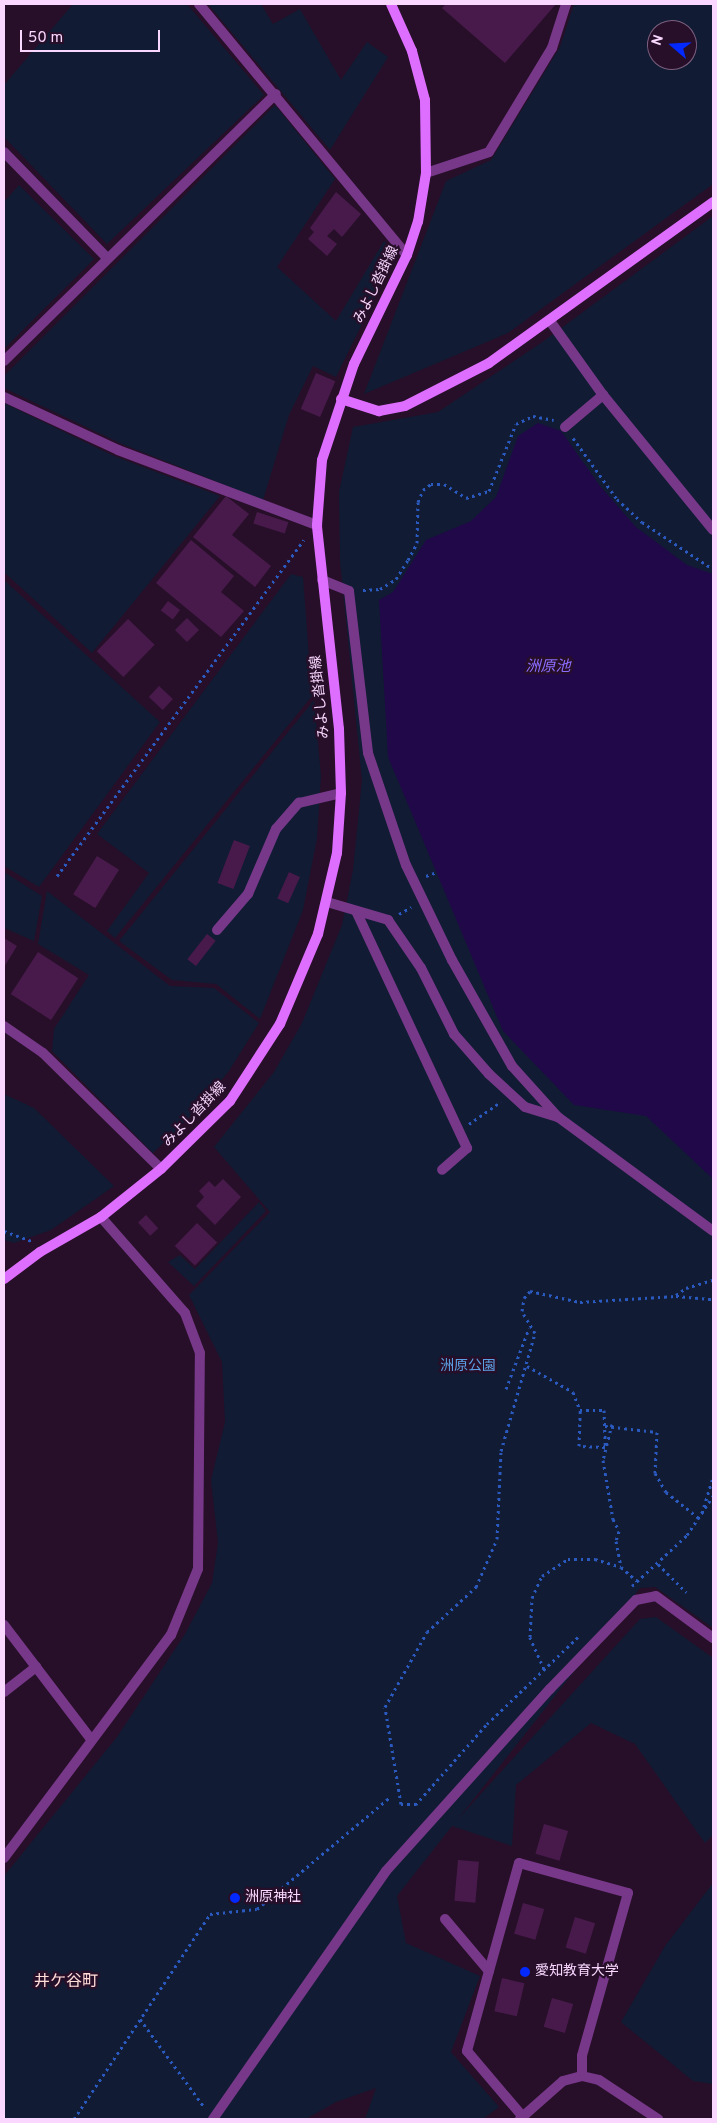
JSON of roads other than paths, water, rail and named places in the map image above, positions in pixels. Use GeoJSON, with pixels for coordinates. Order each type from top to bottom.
{"type":"FeatureCollection","features":[{"type":"Feature","properties":{"kind":"main road","name":"みよし沓掛線"},"geometry":{"type":"LineString","coordinates":[[4,1279],[40,1252],[101,1217],[161,1169],[230,1100],[257,1063],[302,980],[328,902],[337,853],[342,793],[339,729],[317,525],[322,460],[354,364],[407,255],[418,222],[426,173],[425,100],[412,51],[391,4]]}},
{"type":"Feature","properties":{"kind":"main road"},"geometry":{"type":"LineString","coordinates":[[341,399],[379,411],[405,406],[490,363],[713,202]]}},
{"type":"Feature","properties":{"kind":"street"},"geometry":{"type":"LineString","coordinates":[[199,4],[276,94],[407,255]]}},
{"type":"Feature","properties":{"kind":"street"},"geometry":{"type":"LineString","coordinates":[[426,173],[489,152],[552,48],[566,4]]}},
{"type":"Feature","properties":{"kind":"street"},"geometry":{"type":"LineString","coordinates":[[4,361],[276,94]]}},
{"type":"Feature","properties":{"kind":"street"},"geometry":{"type":"LineString","coordinates":[[4,152],[107,258]]}},
{"type":"Feature","properties":{"kind":"street"},"geometry":{"type":"LineString","coordinates":[[550,320],[603,394],[713,530]]}},
{"type":"Feature","properties":{"kind":"street"},"geometry":{"type":"LineString","coordinates":[[565,428],[603,394]]}},
{"type":"Feature","properties":{"kind":"street"},"geometry":{"type":"LineString","coordinates":[[4,397],[118,450],[317,525]]}},
{"type":"Feature","properties":{"kind":"street"},"geometry":{"type":"LineString","coordinates":[[322,580],[349,591],[368,753],[406,865],[452,960],[512,1066],[558,1117],[713,1231]]}},
{"type":"Feature","properties":{"kind":"street"},"geometry":{"type":"LineString","coordinates":[[217,930],[248,894],[276,829],[299,804],[342,793]]}},
{"type":"Feature","properties":{"kind":"street"},"geometry":{"type":"LineString","coordinates":[[328,902],[388,920],[421,968],[454,1034],[525,1107],[558,1117]]}},
{"type":"Feature","properties":{"kind":"street"},"geometry":{"type":"LineString","coordinates":[[356,911],[467,1148],[442,1170]]}},
{"type":"Feature","properties":{"kind":"street"},"geometry":{"type":"LineString","coordinates":[[4,1026],[42,1053],[161,1169]]}},
{"type":"Feature","properties":{"kind":"street"},"geometry":{"type":"LineString","coordinates":[[4,1858],[90,1738],[171,1635],[187,1601],[198,1569],[202,1445],[200,1353],[185,1313],[101,1217]]}},
{"type":"Feature","properties":{"kind":"street"},"geometry":{"type":"LineString","coordinates":[[212,2118],[386,1871],[550,1689],[636,1600],[656,1596],[713,1638]]}},
{"type":"Feature","properties":{"kind":"street"},"geometry":{"type":"LineString","coordinates":[[4,1625],[90,1738]]}},
{"type":"Feature","properties":{"kind":"street"},"geometry":{"type":"LineString","coordinates":[[4,1692],[36,1667]]}},
{"type":"Feature","properties":{"kind":"street"},"geometry":{"type":"LineString","coordinates":[[582,2076],[582,2056],[628,1893],[519,1863],[467,2051],[521,2118],[563,2081],[582,2076],[599,2080],[658,2119]]}},
{"type":"Feature","properties":{"kind":"street"},"geometry":{"type":"LineString","coordinates":[[446,1919],[489,1971]]}},
{"type":"Feature","properties":{"kind":"water","name":"洲原池"},"geometry":{"type":"Polygon","coordinates":[[[538,423],[561,431],[600,486],[636,527],[687,565],[713,574],[713,1179],[646,1116],[574,1105],[503,1031],[388,757],[379,600],[393,592],[426,540],[471,521],[496,497],[518,436],[538,423]]]}},
{"type":"Feature","properties":{"kind":"place","name":"洲原神社"},"geometry":{"type":"Point","coordinates":[235,1898]}},
{"type":"Feature","properties":{"kind":"place","name":"愛知教育大学"},"geometry":{"type":"Point","coordinates":[525,1972]}},
{"type":"Feature","properties":{"kind":"district","name":"井ケ谷町"},"geometry":{"type":"Point","coordinates":[66,1982]}},
{"type":"Feature","properties":{"kind":"park label","name":"洲原公園"},"geometry":{"type":"Point","coordinates":[468,1367]}}]}
